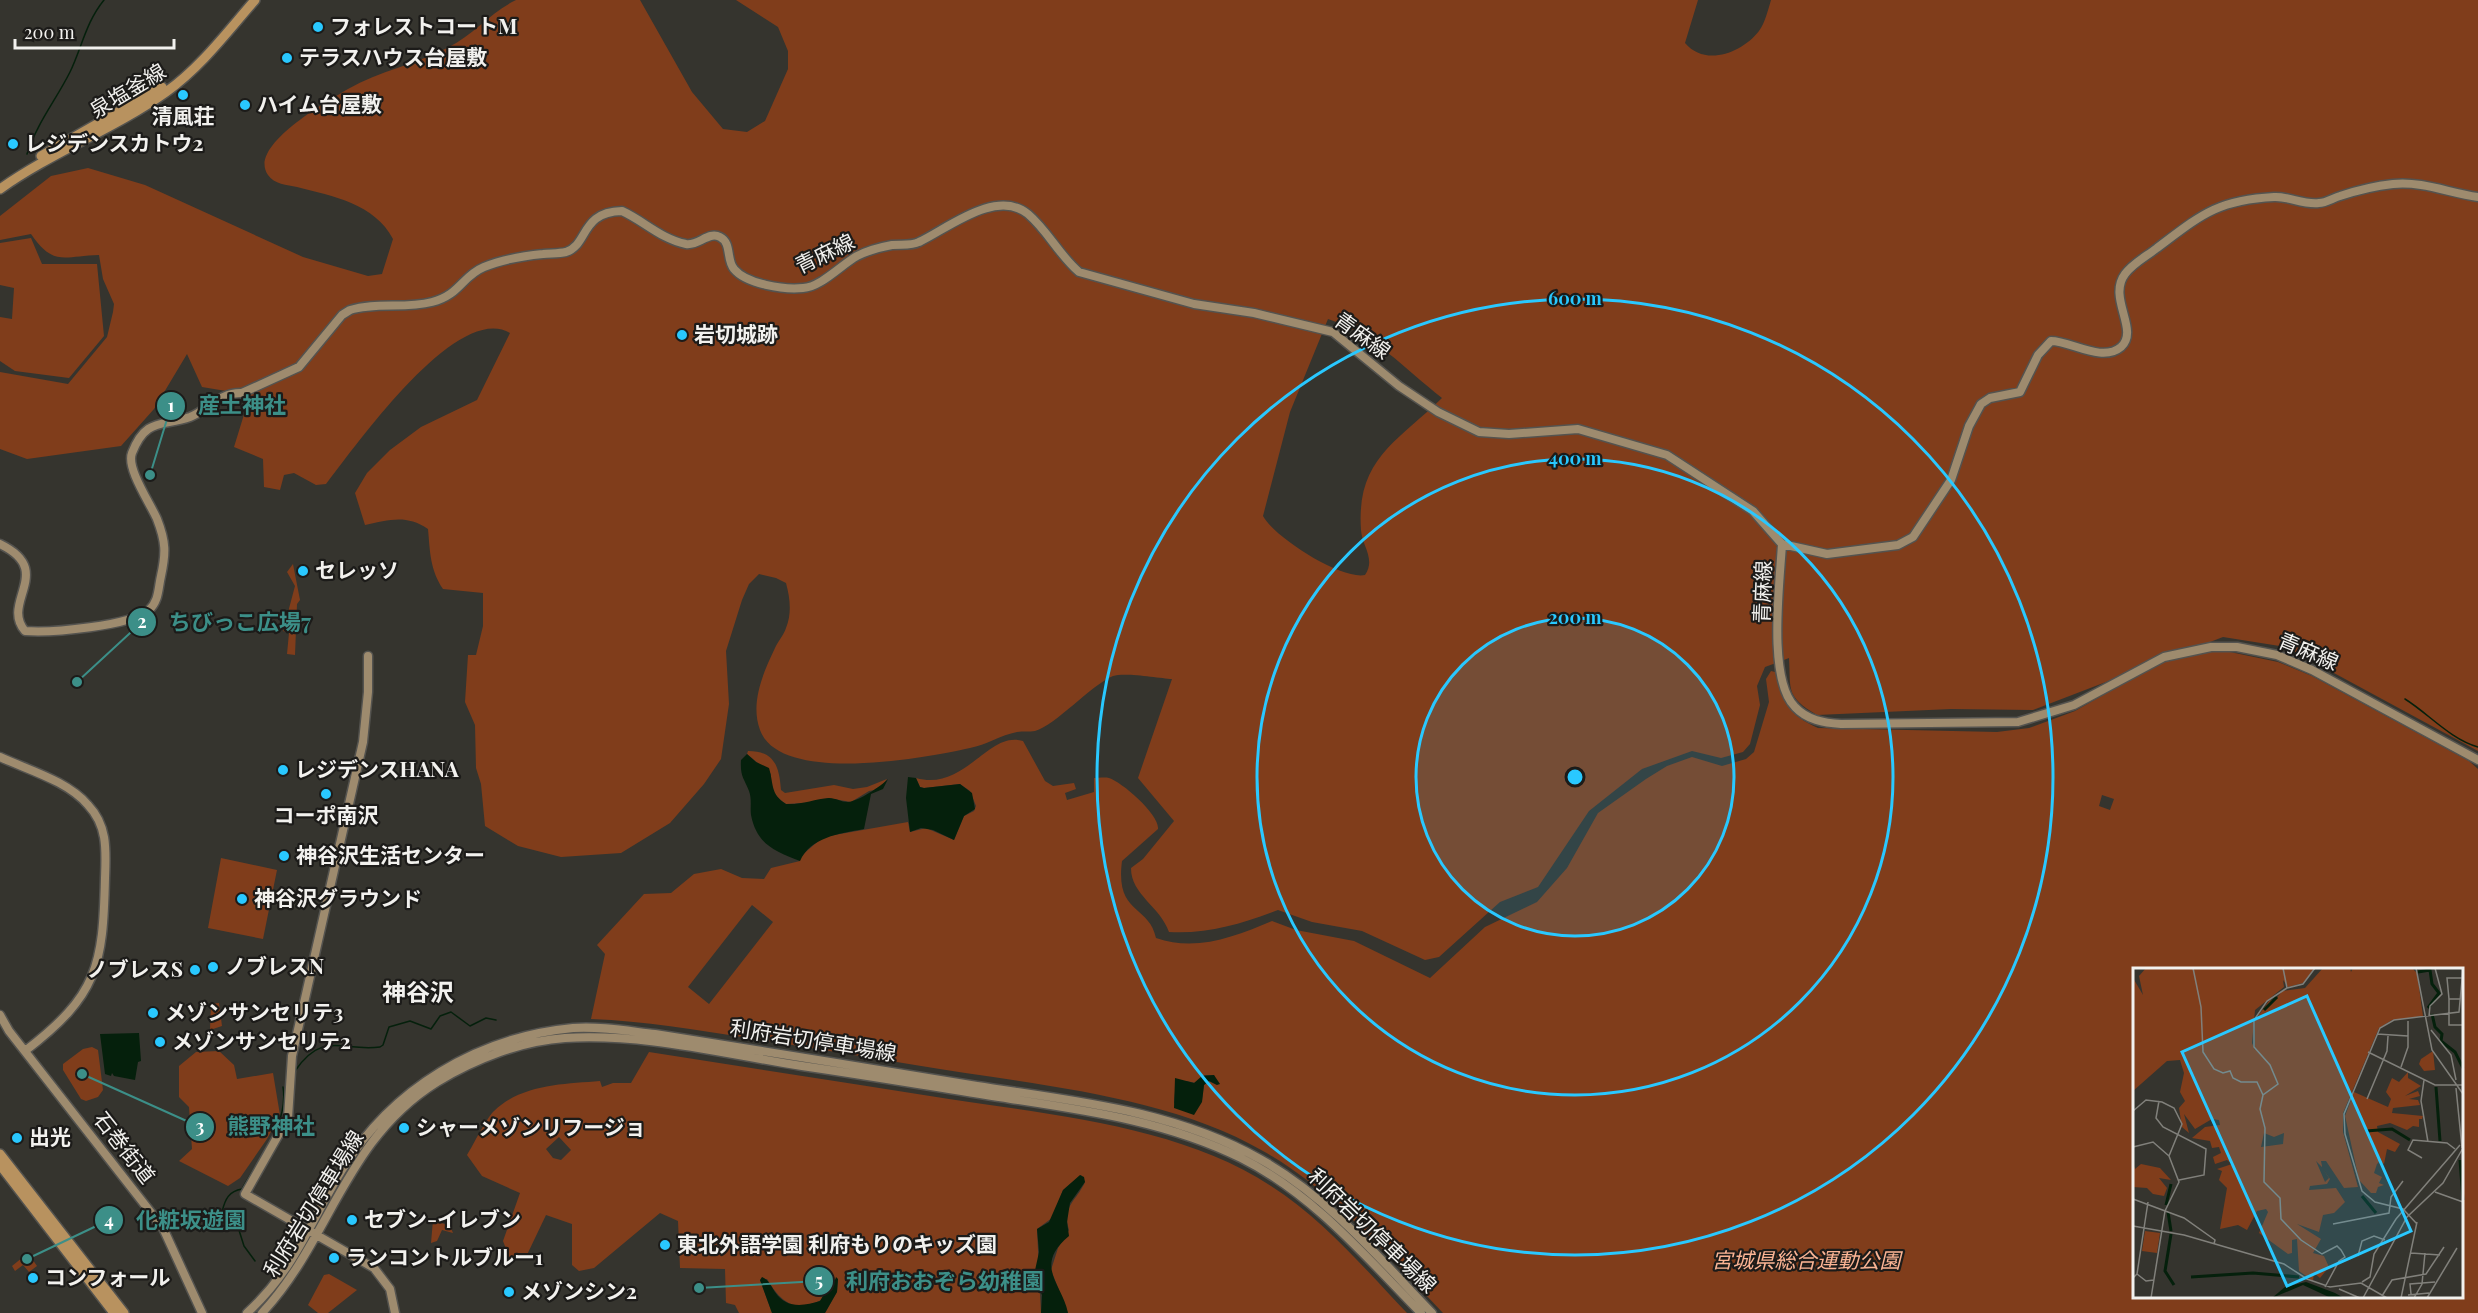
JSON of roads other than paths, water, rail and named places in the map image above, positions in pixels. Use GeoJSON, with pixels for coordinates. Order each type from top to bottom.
{"type":"FeatureCollection","features":[{"type":"Feature","properties":{"kind":"main road","name":"泉塩釜線"},"geometry":{"type":"LineString","coordinates":[[0,182],[59,145],[155,96],[199,56],[247,0]]}},
{"type":"Feature","properties":{"kind":"main road","name":"泉塩釜線"},"geometry":{"type":"LineString","coordinates":[[0,189],[36,165],[155,96],[205,58],[255,0]]}},
{"type":"Feature","properties":{"kind":"main road"},"geometry":{"type":"LineString","coordinates":[[0,1154],[124,1313]]}},
{"type":"Feature","properties":{"kind":"main road"},"geometry":{"type":"LineString","coordinates":[[0,1165],[114,1313]]}},
{"type":"Feature","properties":{"kind":"street"},"geometry":{"type":"LineString","coordinates":[[1782,544],[1827,554],[1898,545],[1913,537],[1952,480],[1969,426],[1982,404],[1990,399],[2013,396],[2020,392],[2038,355],[2051,341],[2094,351],[2107,352],[2120,347],[2125,342],[2127,329],[2119,293],[2125,274],[2193,221],[2216,207],[2278,196],[2297,202],[2321,204],[2363,189],[2402,184],[2424,185],[2445,192],[2478,197]]}},
{"type":"Feature","properties":{"kind":"street","name":"青麻線"},"geometry":{"type":"LineString","coordinates":[[0,544],[18,554],[26,569],[19,616],[25,631],[126,622],[150,609],[158,597],[166,550],[157,520],[131,468],[132,453],[141,437],[162,421],[191,417],[207,404],[242,393],[292,372],[299,367],[342,315],[350,310],[414,306],[454,294],[472,274],[482,268],[517,257],[569,251],[579,241],[587,225],[594,219],[615,211],[629,214],[647,228],[685,244],[694,245],[709,236],[721,238],[726,242],[733,268],[744,278],[781,286],[805,288],[859,255],[890,245],[917,243],[964,216],[996,206],[1026,213],[1051,239],[1065,259],[1079,272],[1092,277],[1134,285],[1194,304],[1275,318],[1333,332],[1399,386],[1438,412],[1479,432],[1509,434],[1578,429],[1667,455],[1753,511],[1782,544],[1779,612],[1781,681],[1793,706],[1814,720],[1841,724],[2018,722],[2074,705],[2164,657],[2211,647],[2236,647],[2277,655],[2312,670],[2478,760]]}},
{"type":"Feature","properties":{"kind":"street"},"geometry":{"type":"LineString","coordinates":[[368,656],[368,692],[363,742],[292,1056],[290,1109],[280,1136],[245,1194],[380,1272],[390,1289],[395,1313]]}},
{"type":"Feature","properties":{"kind":"street"},"geometry":{"type":"LineString","coordinates":[[0,758],[82,798],[98,818],[106,841],[103,939],[96,969],[72,1009],[25,1051]]}},
{"type":"Feature","properties":{"kind":"street","name":"石巻街道"},"geometry":{"type":"LineString","coordinates":[[0,1015],[25,1051],[163,1228],[202,1313]]}},
{"type":"Feature","properties":{"kind":"street","name":"利府岩切停車場線"},"geometry":{"type":"LineString","coordinates":[[262,1313],[285,1286],[330,1189],[364,1137],[396,1104],[435,1074],[471,1054],[524,1037],[574,1028],[619,1030],[1117,1108],[1202,1131],[1262,1160],[1295,1181],[1348,1227],[1432,1313]]}},
{"type":"Feature","properties":{"kind":"street","name":"利府岩切停車場線"},"geometry":{"type":"LineString","coordinates":[[247,1313],[289,1267],[370,1143],[401,1109],[438,1082],[475,1062],[543,1040],[615,1038],[1115,1116],[1200,1140],[1260,1168],[1293,1190],[1349,1239],[1421,1313]]}},
{"type":"Feature","properties":{"kind":"waterway"},"geometry":{"type":"LineString","coordinates":[[27,154],[41,122],[70,72],[93,17],[104,0]]}},
{"type":"Feature","properties":{"kind":"waterway"},"geometry":{"type":"LineString","coordinates":[[2405,699],[2458,738],[2478,747]]}},
{"type":"Feature","properties":{"kind":"waterway"},"geometry":{"type":"LineString","coordinates":[[295,1071],[305,1058],[324,1047],[380,1047],[383,1045],[389,1027],[410,1021],[431,1029],[440,1016],[451,1012],[470,1026],[486,1018],[496,1020]]}},
{"type":"Feature","properties":{"kind":"waterway"},"geometry":{"type":"LineString","coordinates":[[255,1261],[244,1246],[238,1227],[222,1212],[228,1196],[242,1189],[271,1140],[282,1114],[283,1087]]}},
{"type":"Feature","properties":{"kind":"place","name":"フォレストコートM"},"geometry":{"type":"Point","coordinates":[318,27]}},
{"type":"Feature","properties":{"kind":"place","name":"テラスハウス台屋敷"},"geometry":{"type":"Point","coordinates":[287,58]}},
{"type":"Feature","properties":{"kind":"place","name":"清風荘"},"geometry":{"type":"Point","coordinates":[183,95]}},
{"type":"Feature","properties":{"kind":"place","name":"ハイム台屋敷"},"geometry":{"type":"Point","coordinates":[245,105]}},
{"type":"Feature","properties":{"kind":"place","name":"レジデンスカトウ2"},"geometry":{"type":"Point","coordinates":[13,144]}},
{"type":"Feature","properties":{"kind":"place","name":"岩切城跡"},"geometry":{"type":"Point","coordinates":[682,335]}},
{"type":"Feature","properties":{"kind":"place","name":"産土神社"},"geometry":{"type":"Point","coordinates":[150,475]}},
{"type":"Feature","properties":{"kind":"place","name":"セレッソ"},"geometry":{"type":"Point","coordinates":[303,571]}},
{"type":"Feature","properties":{"kind":"place","name":"ちびっこ広場7"},"geometry":{"type":"Point","coordinates":[77,682]}},
{"type":"Feature","properties":{"kind":"place","name":"レジデンスHANA"},"geometry":{"type":"Point","coordinates":[283,770]}},
{"type":"Feature","properties":{"kind":"place","name":"コーポ南沢"},"geometry":{"type":"Point","coordinates":[326,794]}},
{"type":"Feature","properties":{"kind":"place","name":"神谷沢生活センター"},"geometry":{"type":"Point","coordinates":[284,856]}},
{"type":"Feature","properties":{"kind":"place","name":"神谷沢グラウンド"},"geometry":{"type":"Point","coordinates":[242,899]}},
{"type":"Feature","properties":{"kind":"place","name":"ノブレスN"},"geometry":{"type":"Point","coordinates":[213,967]}},
{"type":"Feature","properties":{"kind":"place","name":"ノブレスS"},"geometry":{"type":"Point","coordinates":[195,970]}},
{"type":"Feature","properties":{"kind":"place","name":"メゾンサンセリテ3"},"geometry":{"type":"Point","coordinates":[153,1013]}},
{"type":"Feature","properties":{"kind":"place","name":"メゾンサンセリテ2"},"geometry":{"type":"Point","coordinates":[160,1042]}},
{"type":"Feature","properties":{"kind":"place","name":"熊野神社"},"geometry":{"type":"Point","coordinates":[82,1074]}},
{"type":"Feature","properties":{"kind":"place","name":"シャーメゾンリフージョ"},"geometry":{"type":"Point","coordinates":[404,1128]}},
{"type":"Feature","properties":{"kind":"place","name":"出光"},"geometry":{"type":"Point","coordinates":[17,1138]}},
{"type":"Feature","properties":{"kind":"place","name":"セブン-イレブン"},"geometry":{"type":"Point","coordinates":[352,1220]}},
{"type":"Feature","properties":{"kind":"place","name":"東北外語学園 利府もりのキッズ園"},"geometry":{"type":"Point","coordinates":[665,1245]}},
{"type":"Feature","properties":{"kind":"place","name":"ランコントルブルー1"},"geometry":{"type":"Point","coordinates":[334,1258]}},
{"type":"Feature","properties":{"kind":"place","name":"化粧坂遊園"},"geometry":{"type":"Point","coordinates":[27,1259]}},
{"type":"Feature","properties":{"kind":"place","name":"コンフォール"},"geometry":{"type":"Point","coordinates":[33,1278]}},
{"type":"Feature","properties":{"kind":"place","name":"利府おおぞら幼稚園"},"geometry":{"type":"Point","coordinates":[699,1288]}},
{"type":"Feature","properties":{"kind":"place","name":"メゾンシン2"},"geometry":{"type":"Point","coordinates":[509,1292]}},
{"type":"Feature","properties":{"kind":"district","name":"神谷沢"},"geometry":{"type":"Point","coordinates":[418,993]}},
{"type":"Feature","properties":{"kind":"park label","name":"宮城県総合運動公園"},"geometry":{"type":"Point","coordinates":[1806,1261]}}]}
